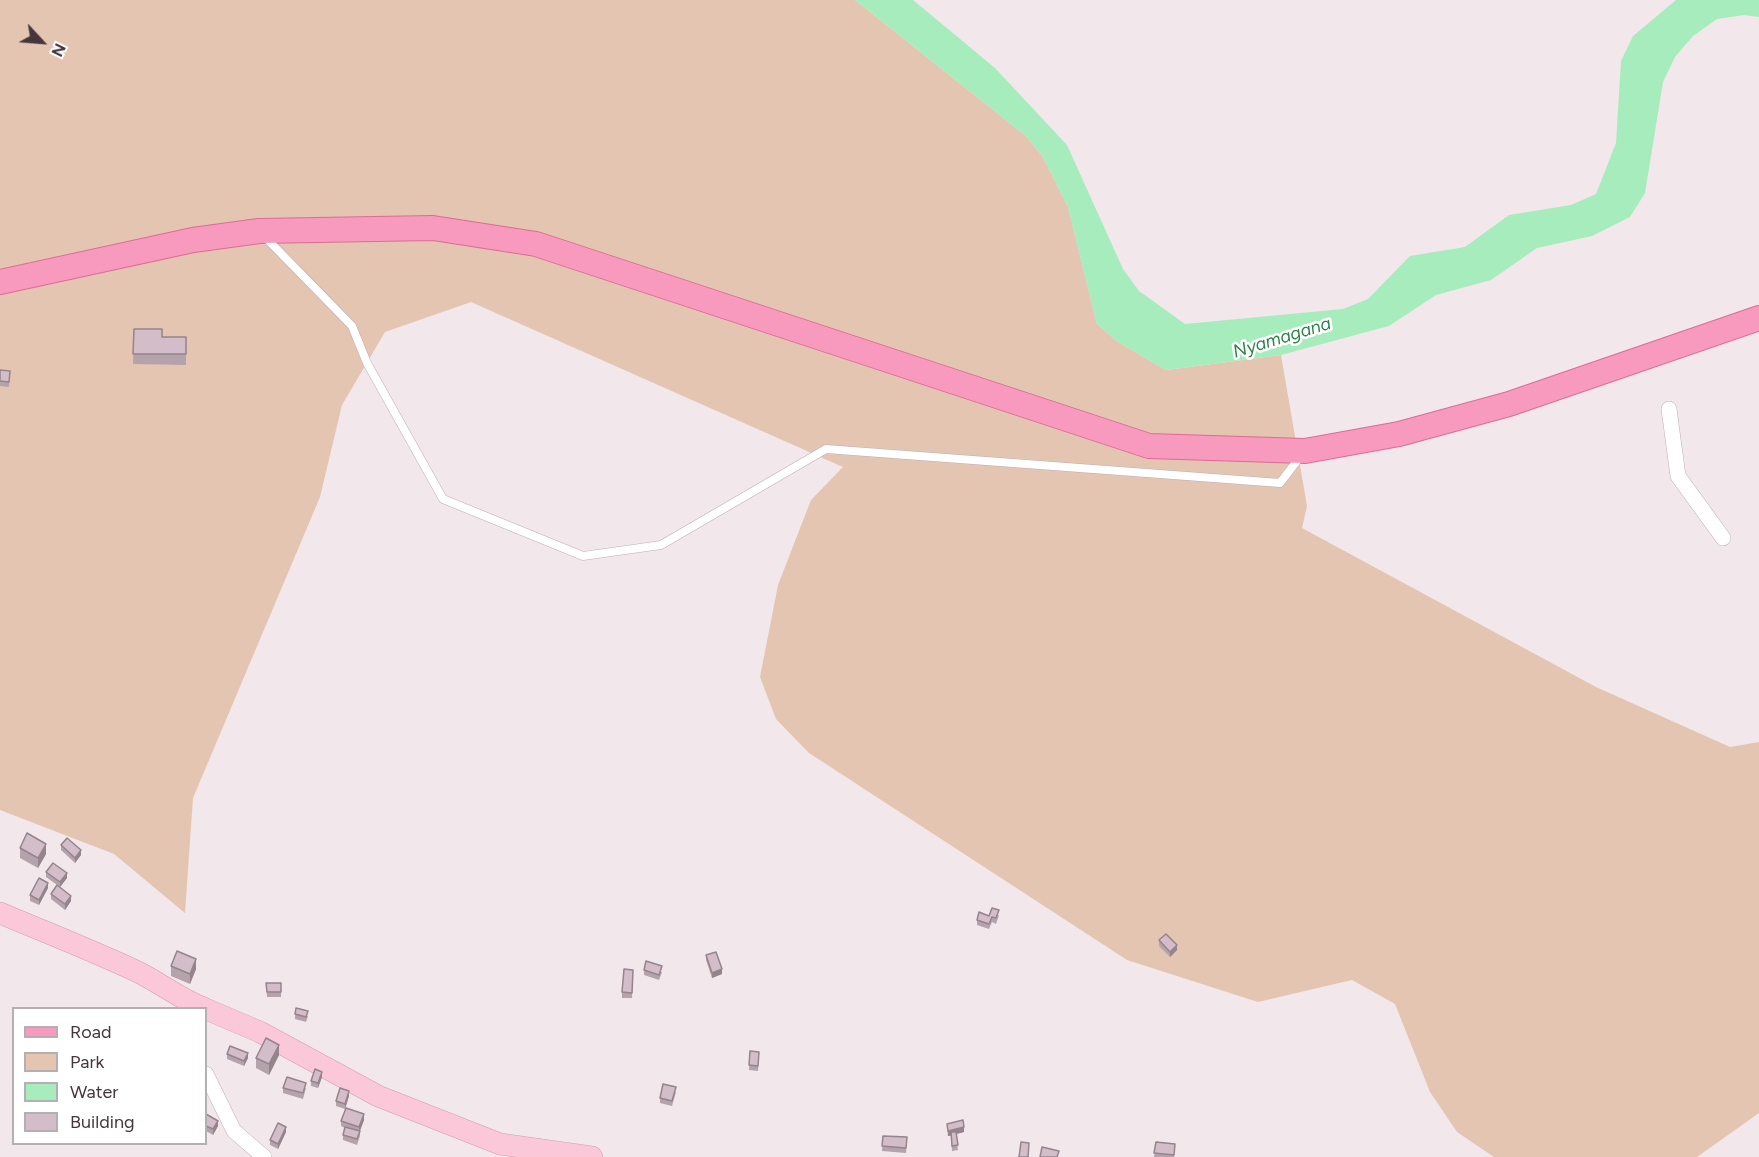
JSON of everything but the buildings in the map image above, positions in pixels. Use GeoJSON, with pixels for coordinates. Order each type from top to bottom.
{"type":"FeatureCollection","features":[{"type":"Feature","properties":{"kind":"main road"},"geometry":{"type":"LineString","coordinates":[[0,282],[193,240],[259,231],[433,228],[536,243],[1149,446],[1305,451],[1399,434],[1509,404],[1759,318]]}},
{"type":"Feature","properties":{"kind":"street"},"geometry":{"type":"LineString","coordinates":[[1669,408],[1678,476],[1723,538]]}},
{"type":"Feature","properties":{"kind":"street"},"geometry":{"type":"LineString","coordinates":[[0,913],[134,970],[162,984],[196,1007]]}},
{"type":"Feature","properties":{"kind":"street"},"geometry":{"type":"LineString","coordinates":[[207,1011],[260,1032],[378,1096],[500,1150],[592,1157]]}},
{"type":"Feature","properties":{"kind":"street"},"geometry":{"type":"LineString","coordinates":[[207,1076],[234,1131],[264,1157]]}},
{"type":"Feature","properties":{"kind":"lane"},"geometry":{"type":"LineString","coordinates":[[259,231],[352,326],[367,363],[443,498],[583,556],[661,545],[826,449],[1280,483],[1305,451]]}},
{"type":"Feature","properties":{"kind":"green space"},"geometry":{"type":"Polygon","coordinates":[[[0,0],[855,0],[1026,136],[1043,157],[1068,207],[1097,324],[1118,342],[1166,370],[1281,355],[1307,506],[1302,528],[1596,687],[1730,747],[1759,742],[1759,1113],[1697,1157],[1494,1157],[1457,1132],[1430,1092],[1395,1004],[1352,980],[1258,1002],[1127,960],[809,753],[776,719],[760,677],[778,585],[811,500],[843,467],[471,302],[385,332],[342,405],[320,497],[193,798],[185,913],[114,854],[0,810],[0,0]]]}},
{"type":"Feature","properties":{"kind":"water","name":"Nyamagana"},"geometry":{"type":"Polygon","coordinates":[[[855,0],[913,0],[995,68],[1067,145],[1123,269],[1139,291],[1185,324],[1343,309],[1368,299],[1410,256],[1465,247],[1509,215],[1571,205],[1596,194],[1616,143],[1621,61],[1633,36],[1676,0],[1759,0],[1759,17],[1744,15],[1717,19],[1693,36],[1675,57],[1663,82],[1645,193],[1630,217],[1592,236],[1537,248],[1491,280],[1436,295],[1389,326],[1281,355],[1166,370],[1118,342],[1097,324],[1068,207],[1043,157],[1026,136],[855,0]]]}}]}
